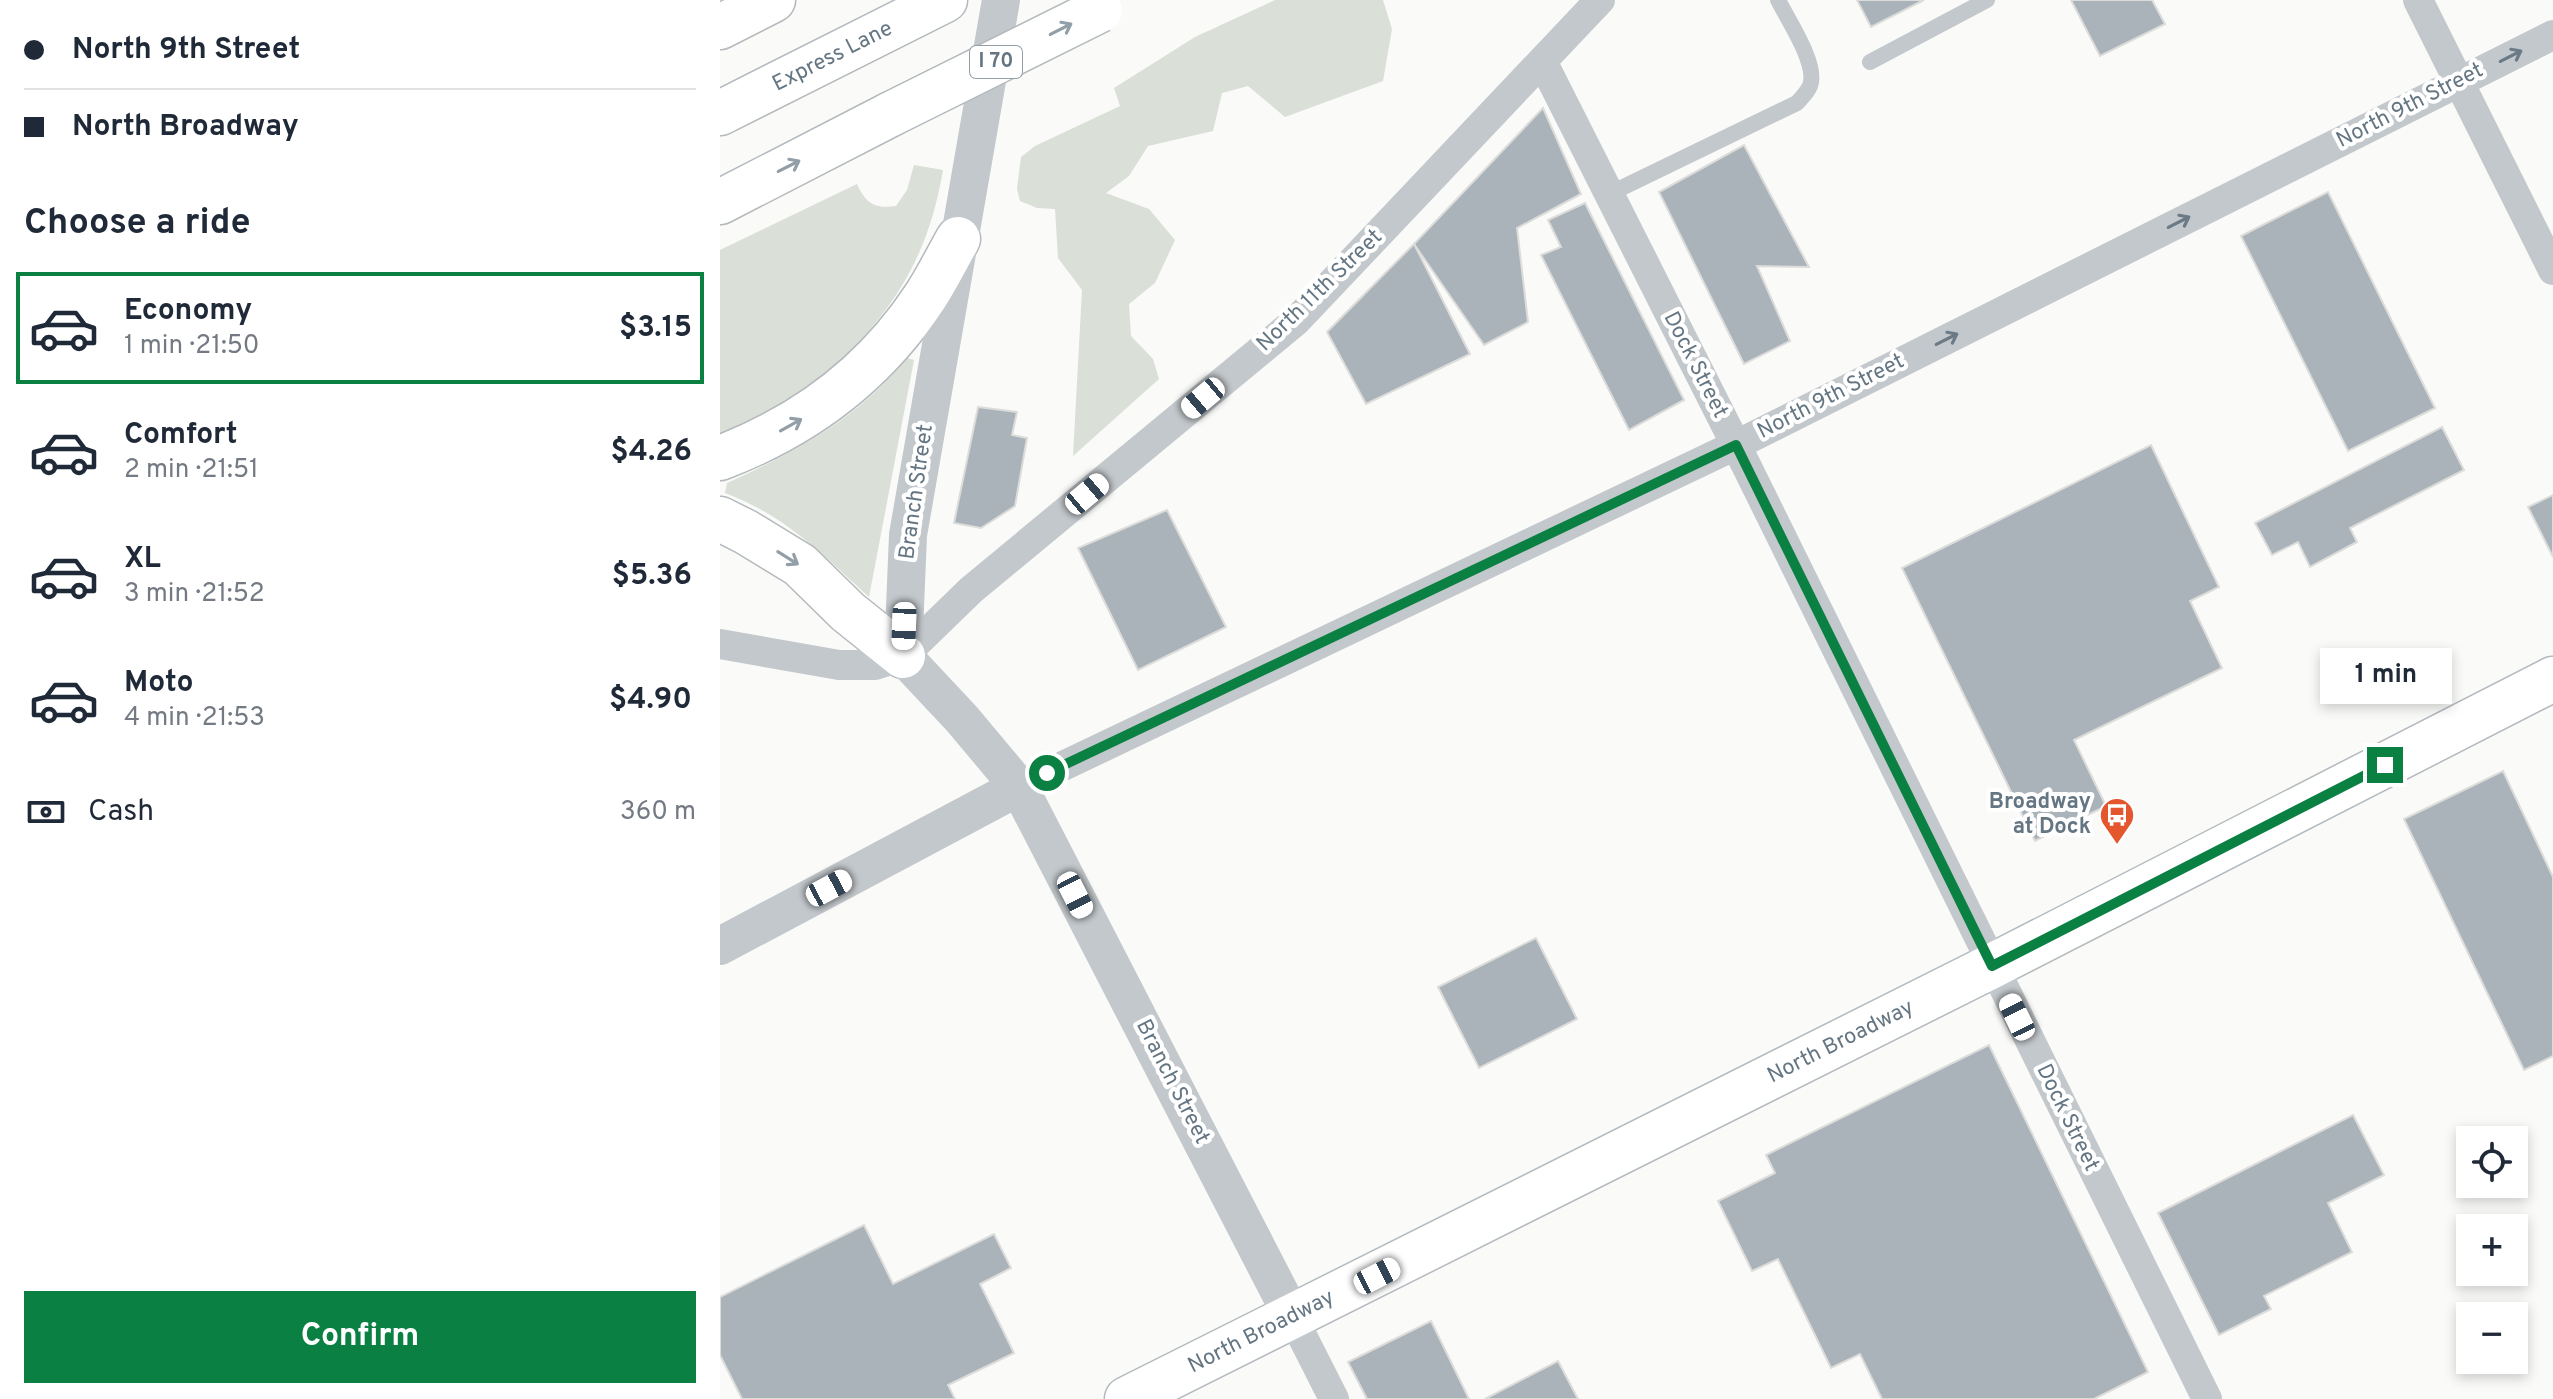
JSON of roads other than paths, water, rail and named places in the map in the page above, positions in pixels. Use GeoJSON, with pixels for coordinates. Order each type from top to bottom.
{"type":"FeatureCollection","features":[{"type":"Feature","properties":{"kind":"main road"},"geometry":{"type":"LineString","coordinates":[[720,27],[773,0]]}},
{"type":"Feature","properties":{"kind":"main road","name":"I 70"},"geometry":{"type":"LineString","coordinates":[[720,202],[1110,5]]}},
{"type":"Feature","properties":{"kind":"main road","name":"Express Lane"},"geometry":{"type":"LineString","coordinates":[[720,113],[927,9]]}},
{"type":"Feature","properties":{"kind":"main road"},"geometry":{"type":"LineString","coordinates":[[720,458],[759,443],[806,417],[880,355],[924,298],[958,239]]}},
{"type":"Feature","properties":{"kind":"main road"},"geometry":{"type":"LineString","coordinates":[[720,519],[800,565],[848,612],[903,656]]}},
{"type":"Feature","properties":{"kind":"main road","name":"North Broadway"},"geometry":{"type":"LineString","coordinates":[[1127,1399],[1992,966],[2553,679]]}},
{"type":"Feature","properties":{"kind":"street","name":"Branch Street"},"geometry":{"type":"LineString","coordinates":[[1001,0],[908,535],[903,656],[962,719],[1019,787],[1334,1399]]}},
{"type":"Feature","properties":{"kind":"street","name":"North 11th Street"},"geometry":{"type":"LineString","coordinates":[[903,656],[971,590],[1296,321],[1600,0]]}},
{"type":"Feature","properties":{"kind":"street"},"geometry":{"type":"LineString","coordinates":[[2418,0],[2553,270]]}},
{"type":"Feature","properties":{"kind":"street","name":"North 9th Street"},"geometry":{"type":"LineString","coordinates":[[720,946],[1019,787],[1736,445],[2553,35]]}},
{"type":"Feature","properties":{"kind":"street","name":"Dock Street"},"geometry":{"type":"LineString","coordinates":[[1543,63],[1736,445],[2207,1399]]}},
{"type":"Feature","properties":{"kind":"street"},"geometry":{"type":"LineString","coordinates":[[720,644],[839,665],[875,665],[903,656]]}},
{"type":"Feature","properties":{"kind":"lane"},"geometry":{"type":"LineString","coordinates":[[1609,194],[1797,103],[1808,91],[1811,65],[1778,0]]}},
{"type":"Feature","properties":{"kind":"lane"},"geometry":{"type":"LineString","coordinates":[[1870,62],[1987,0]]}},
{"type":"Feature","properties":{"kind":"place","name":"Broadway at Dock"},"geometry":{"type":"Point","coordinates":[2117,846]}}]}
